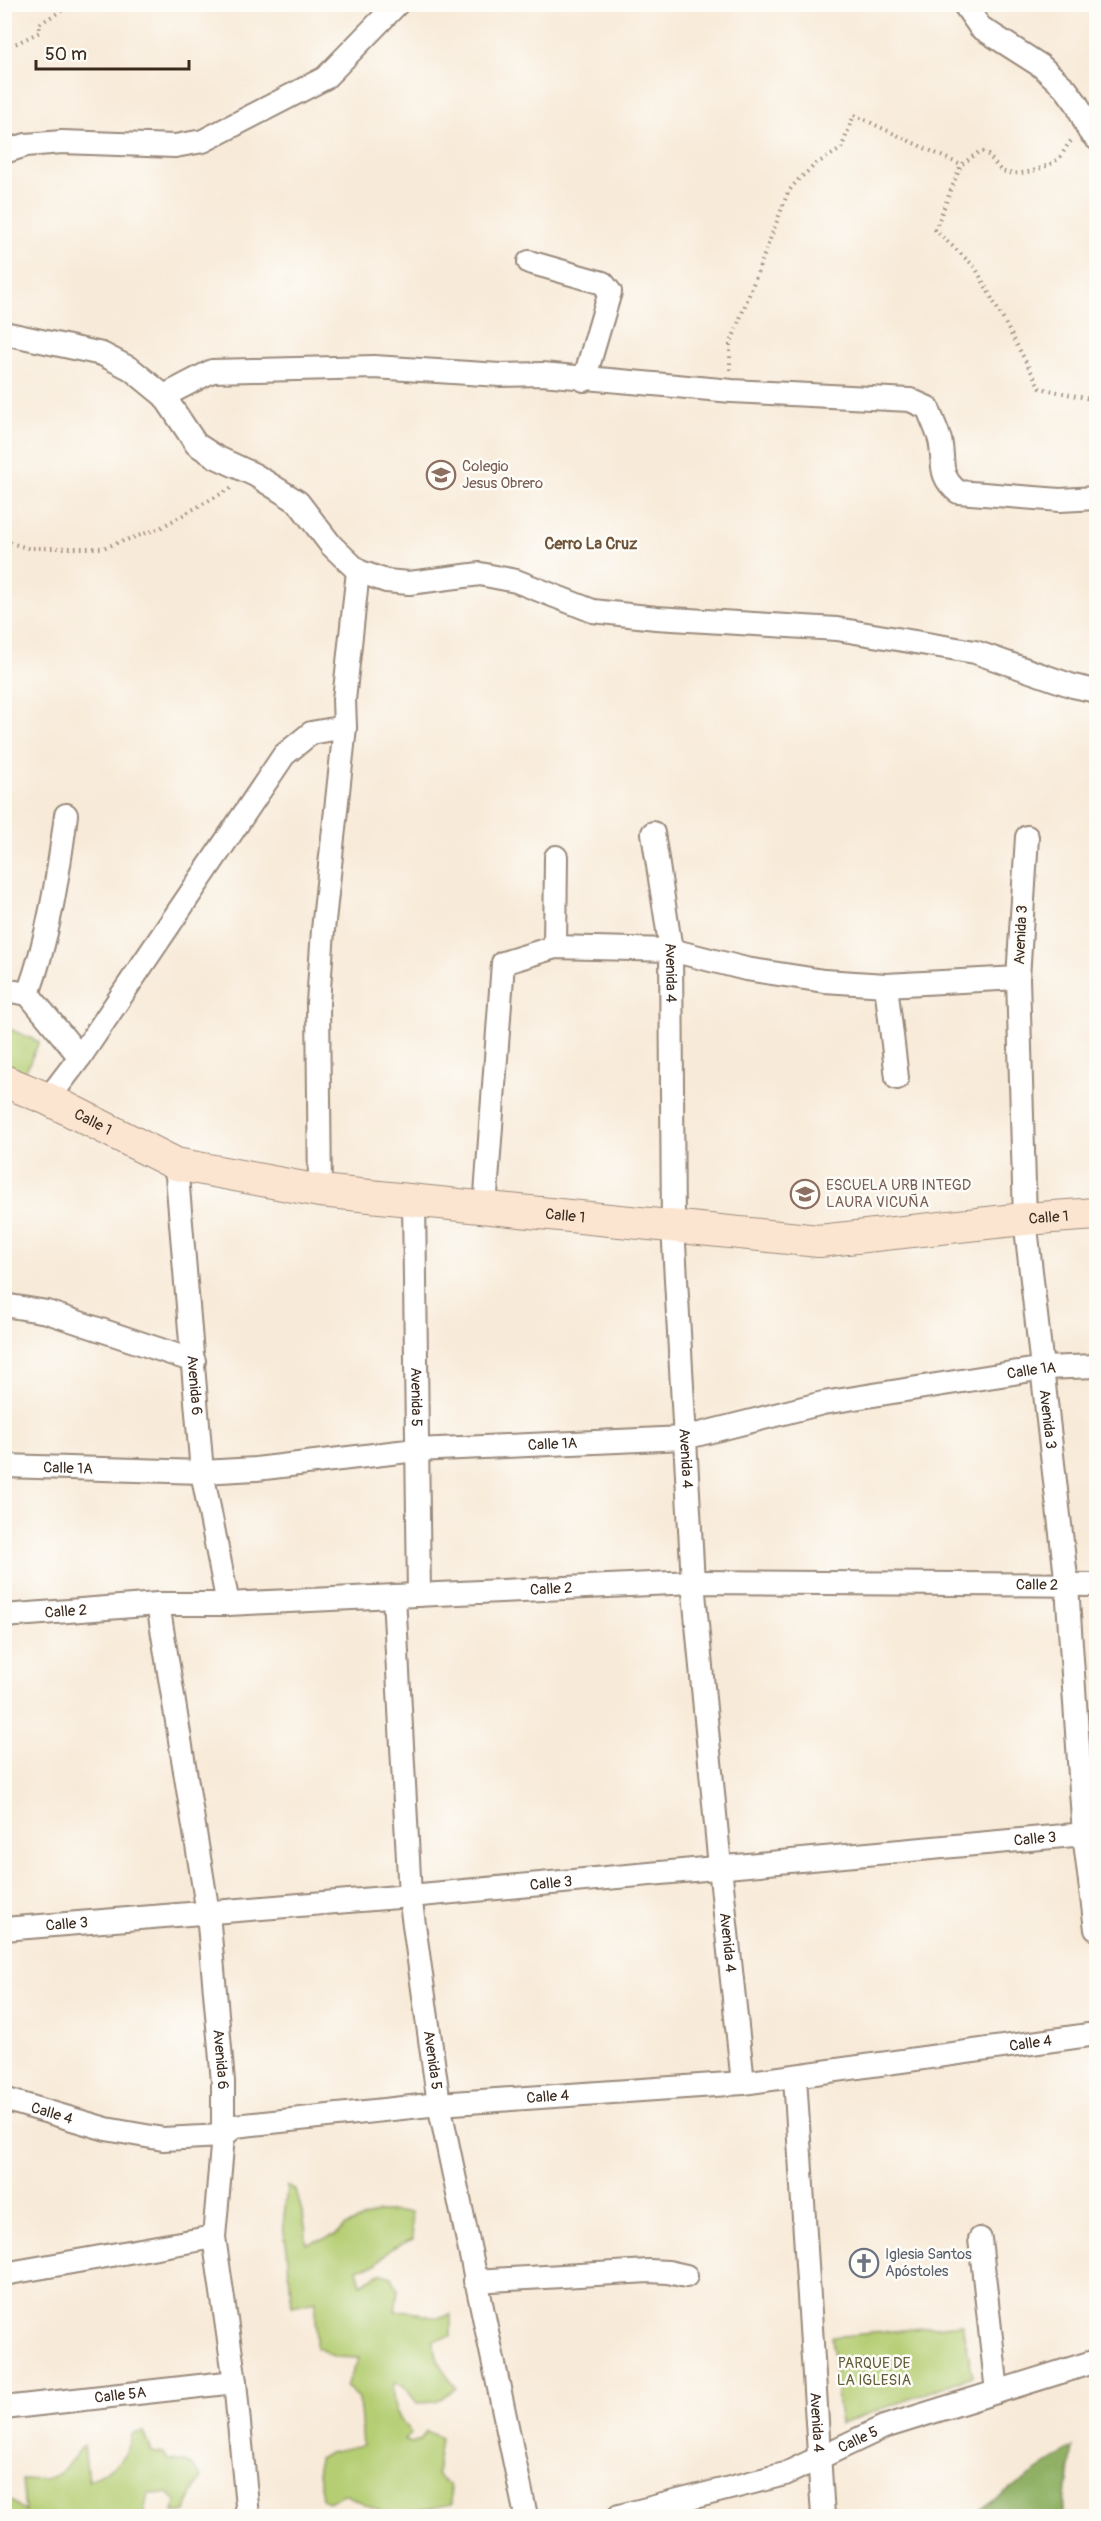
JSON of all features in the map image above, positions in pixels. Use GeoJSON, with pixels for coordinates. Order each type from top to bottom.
{"type":"FeatureCollection","features":[{"type":"Feature","properties":{"kind":"street"},"geometry":{"type":"LineString","coordinates":[[4,152],[26,145],[62,142],[175,146],[203,141],[325,78],[397,4]]}},
{"type":"Feature","properties":{"kind":"street"},"geometry":{"type":"LineString","coordinates":[[964,4],[980,27],[1041,66],[1066,89],[1077,104],[1093,135]]}},
{"type":"Feature","properties":{"kind":"street"},"geometry":{"type":"LineString","coordinates":[[529,262],[603,283],[608,287],[610,292],[584,380]]}},
{"type":"Feature","properties":{"kind":"street"},"geometry":{"type":"LineString","coordinates":[[4,333],[102,354],[131,369],[164,396],[196,444],[216,457],[255,475],[298,502],[331,546],[358,571],[386,581],[409,583],[456,576],[487,575],[516,581],[593,611],[656,618],[837,629],[975,652],[1072,686],[1096,691]]}},
{"type":"Feature","properties":{"kind":"street"},"geometry":{"type":"LineString","coordinates":[[164,396],[212,371],[374,367],[500,375],[542,374],[584,380],[732,391],[909,400],[927,408],[940,440],[942,470],[950,486],[958,492],[1060,500],[1096,498]]}},
{"type":"Feature","properties":{"kind":"street"},"geometry":{"type":"LineString","coordinates":[[320,1191],[318,1003],[323,930],[345,727],[344,700],[358,571]]}},
{"type":"Feature","properties":{"kind":"street"},"geometry":{"type":"LineString","coordinates":[[48,1100],[80,1057],[284,755],[311,733],[345,727]]}},
{"type":"Feature","properties":{"kind":"street"},"geometry":{"type":"LineString","coordinates":[[28,994],[40,960],[58,881],[66,815]]}},
{"type":"Feature","properties":{"kind":"street","name":"Avenida 4"},"geometry":{"type":"LineString","coordinates":[[652,833],[671,950],[673,1226],[693,1581],[742,2083]]}},
{"type":"Feature","properties":{"kind":"street","name":"Avenida 3"},"geometry":{"type":"LineString","coordinates":[[1027,837],[1018,978],[1025,1219],[1044,1368],[1066,1586],[1090,1833],[1096,1929]]}},
{"type":"Feature","properties":{"kind":"street"},"geometry":{"type":"LineString","coordinates":[[555,947],[556,857]]}},
{"type":"Feature","properties":{"kind":"street"},"geometry":{"type":"LineString","coordinates":[[485,1208],[503,963],[555,947],[671,950],[746,969],[824,981],[886,985],[1018,978]]}},
{"type":"Feature","properties":{"kind":"street"},"geometry":{"type":"LineString","coordinates":[[886,985],[897,1078]]}},
{"type":"Feature","properties":{"kind":"street"},"geometry":{"type":"LineString","coordinates":[[4,990],[28,994],[80,1057]]}},
{"type":"Feature","properties":{"kind":"street","name":"Calle 1"},"geometry":{"type":"LineString","coordinates":[[4,1080],[176,1164],[320,1191],[819,1242],[1025,1219],[1096,1214]]}},
{"type":"Feature","properties":{"kind":"street","name":"Avenida 6"},"geometry":{"type":"LineString","coordinates":[[176,1164],[202,1473],[228,1604]]}},
{"type":"Feature","properties":{"kind":"street","name":"Avenida 5"},"geometry":{"type":"LineString","coordinates":[[414,1201],[418,1595]]}},
{"type":"Feature","properties":{"kind":"street"},"geometry":{"type":"LineString","coordinates":[[4,1305],[47,1312],[194,1361]]}},
{"type":"Feature","properties":{"kind":"street","name":"Calle 1A"},"geometry":{"type":"LineString","coordinates":[[4,1466],[202,1473],[416,1450],[684,1438],[823,1403],[1044,1368],[1096,1366]]}},
{"type":"Feature","properties":{"kind":"street","name":"Calle 2"},"geometry":{"type":"LineString","coordinates":[[4,1616],[158,1604],[228,1604],[693,1581],[1096,1585]]}},
{"type":"Feature","properties":{"kind":"street","name":"Avenida 5"},"geometry":{"type":"LineString","coordinates":[[394,1596],[411,1896],[439,2104],[526,2517]]}},
{"type":"Feature","properties":{"kind":"street","name":"Avenida 6"},"geometry":{"type":"LineString","coordinates":[[158,1604],[208,1914],[223,2082],[223,2136],[214,2236],[235,2382],[248,2517]]}},
{"type":"Feature","properties":{"kind":"street","name":"Calle 3"},"geometry":{"type":"LineString","coordinates":[[4,1929],[208,1914],[1090,1833]]}},
{"type":"Feature","properties":{"kind":"street","name":"Calle 4"},"geometry":{"type":"LineString","coordinates":[[4,2099],[106,2129],[163,2139],[223,2136],[235,2126],[439,2104],[742,2083],[1096,2034]]}},
{"type":"Feature","properties":{"kind":"street","name":"Avenida 4"},"geometry":{"type":"LineString","coordinates":[[795,2077],[823,2517]]}},
{"type":"Feature","properties":{"kind":"street"},"geometry":{"type":"LineString","coordinates":[[4,2274],[214,2236]]}},
{"type":"Feature","properties":{"kind":"street"},"geometry":{"type":"LineString","coordinates":[[980,2238],[998,2392]]}},
{"type":"Feature","properties":{"kind":"street"},"geometry":{"type":"LineString","coordinates":[[475,2281],[649,2271],[686,2276]]}},
{"type":"Feature","properties":{"kind":"street","name":"Calle 5"},"geometry":{"type":"LineString","coordinates":[[619,2517],[785,2474],[884,2427],[1096,2361]]}},
{"type":"Feature","properties":{"kind":"street","name":"Calle 5A"},"geometry":{"type":"LineString","coordinates":[[4,2408],[235,2382]]}},
{"type":"Feature","properties":{"kind":"path"},"geometry":{"type":"LineString","coordinates":[[4,46],[17,43],[40,32],[39,24],[73,4]]}},
{"type":"Feature","properties":{"kind":"path"},"geometry":{"type":"LineString","coordinates":[[196,4],[198,10]]}},
{"type":"Feature","properties":{"kind":"path"},"geometry":{"type":"LineString","coordinates":[[732,391],[729,366],[730,345],[788,192],[816,164],[841,149],[854,115],[961,165]]}},
{"type":"Feature","properties":{"kind":"path"},"geometry":{"type":"LineString","coordinates":[[1090,399],[1040,388],[975,267],[935,230],[961,165],[980,151],[989,153],[1002,170],[1013,173],[1042,169],[1060,157],[1066,146],[1076,136],[1093,135]]}},
{"type":"Feature","properties":{"kind":"path"},"geometry":{"type":"LineString","coordinates":[[4,541],[27,548],[103,548],[158,529],[255,475]]}},
{"type":"Feature","properties":{"kind":"green space"},"geometry":{"type":"Polygon","coordinates":[[[5,1027],[39,1042],[18,1088],[5,1082],[5,1027]]]}},
{"type":"Feature","properties":{"kind":"green space"},"geometry":{"type":"Polygon","coordinates":[[[287,2186],[295,2190],[300,2203],[305,2223],[306,2244],[336,2235],[345,2226],[378,2212],[411,2212],[413,2239],[392,2248],[376,2264],[357,2269],[361,2284],[380,2273],[392,2277],[398,2290],[395,2311],[411,2311],[435,2317],[451,2314],[451,2336],[432,2340],[440,2365],[456,2388],[436,2402],[417,2403],[403,2385],[394,2383],[393,2398],[398,2415],[411,2433],[404,2440],[411,2443],[420,2440],[426,2431],[441,2438],[436,2474],[449,2485],[452,2504],[391,2516],[344,2494],[329,2502],[322,2499],[318,2458],[329,2452],[363,2445],[359,2398],[346,2386],[359,2358],[335,2357],[316,2347],[316,2301],[292,2306],[283,2227],[287,2186]]]}},
{"type":"Feature","properties":{"kind":"green space","name":"PARQUE DE LA IGLESIA"},"geometry":{"type":"Polygon","coordinates":[[[962,2324],[973,2376],[840,2424],[832,2337],[962,2324]]]}},
{"type":"Feature","properties":{"kind":"green space"},"geometry":{"type":"Polygon","coordinates":[[[144,2432],[152,2452],[163,2454],[168,2460],[189,2464],[199,2473],[201,2479],[190,2497],[186,2512],[174,2512],[176,2501],[168,2493],[148,2494],[143,2516],[5,2516],[5,2496],[25,2511],[22,2479],[35,2480],[52,2477],[70,2462],[84,2445],[88,2481],[111,2468],[122,2458],[130,2444],[132,2434],[144,2432]]]}},
{"type":"Feature","properties":{"kind":"green space"},"geometry":{"type":"Polygon","coordinates":[[[1073,2447],[1063,2516],[971,2516],[1073,2447]]]}},
{"type":"Feature","properties":{"kind":"place","name":"Colegio Jesus Obrero"},"geometry":{"type":"Point","coordinates":[441,475]}},
{"type":"Feature","properties":{"kind":"place","name":"ESCUELA URB INTEGD LAURA VICUÑA"},"geometry":{"type":"Point","coordinates":[805,1194]}},
{"type":"Feature","properties":{"kind":"place","name":"Iglesia Santos Apóstoles"},"geometry":{"type":"Point","coordinates":[864,2263]}},
{"type":"Feature","properties":{"kind":"district","name":"Cerro La Cruz"},"geometry":{"type":"Point","coordinates":[591,544]}}]}
